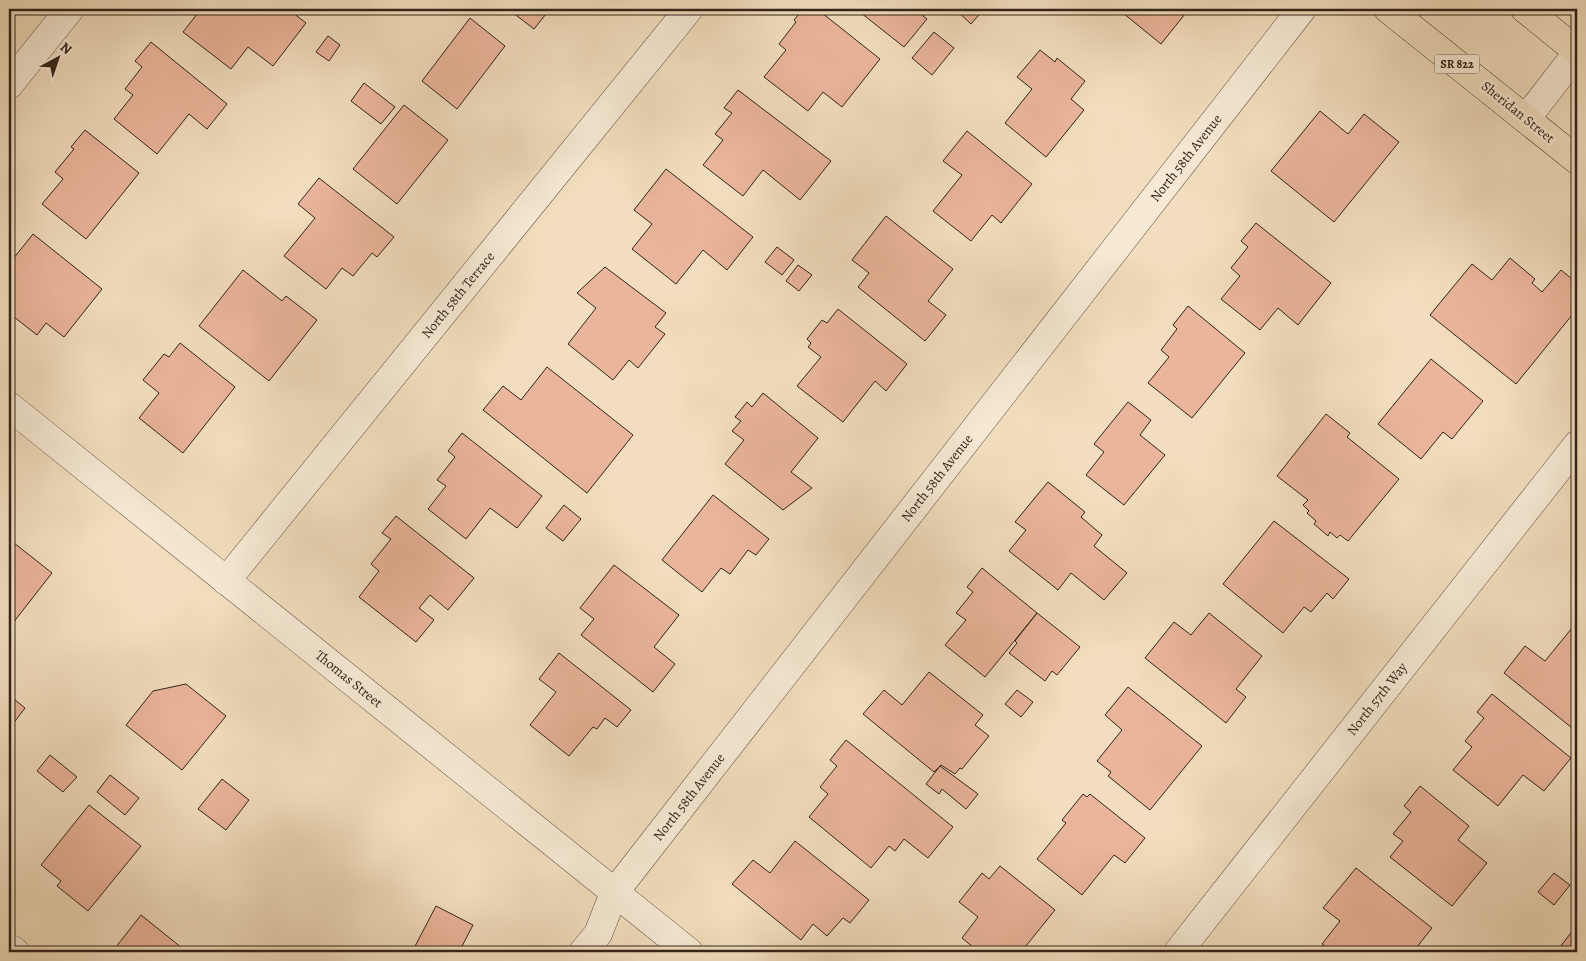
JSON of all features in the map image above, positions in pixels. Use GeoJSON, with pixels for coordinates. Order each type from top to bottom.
{"type":"FeatureCollection","features":[{"type":"Feature","properties":{"kind":"main road","name":"Sheridan Street"},"geometry":{"type":"LineString","coordinates":[[1388,9],[1577,160]]}},
{"type":"Feature","properties":{"kind":"main road"},"geometry":{"type":"LineString","coordinates":[[1525,9],[1577,52]]}},
{"type":"Feature","properties":{"kind":"street"},"geometry":{"type":"LineString","coordinates":[[9,85],[70,9]]}},
{"type":"Feature","properties":{"kind":"street","name":"North 58th Terrace"},"geometry":{"type":"LineString","coordinates":[[226,581],[689,9]]}},
{"type":"Feature","properties":{"kind":"street","name":"North 58th Avenue"},"geometry":{"type":"LineString","coordinates":[[583,952],[598,934],[614,893],[1302,9]]}},
{"type":"Feature","properties":{"kind":"street"},"geometry":{"type":"LineString","coordinates":[[1526,119],[1577,52]]}},
{"type":"Feature","properties":{"kind":"street","name":"Thomas Street"},"geometry":{"type":"LineString","coordinates":[[9,406],[689,952]]}},
{"type":"Feature","properties":{"kind":"street","name":"North 57th Way"},"geometry":{"type":"LineString","coordinates":[[1178,952],[1577,445]]}},
{"type":"Feature","properties":{"kind":"street"},"geometry":{"type":"LineString","coordinates":[[9,948],[15,952]]}},
{"type":"Feature","properties":{"kind":"building"},"geometry":{"type":"Polygon","coordinates":[[[201,9],[288,9],[306,23],[273,66],[248,47],[231,69],[183,32],[201,9]]]}},
{"type":"Feature","properties":{"kind":"building"},"geometry":{"type":"Polygon","coordinates":[[[508,9],[550,9],[534,29],[508,9]]]}},
{"type":"Feature","properties":{"kind":"building"},"geometry":{"type":"Polygon","coordinates":[[[803,9],[817,9],[880,59],[842,107],[823,92],[808,111],[764,77],[786,50],[779,44],[796,22],[794,20],[803,9]]]}},
{"type":"Feature","properties":{"kind":"building"},"geometry":{"type":"Polygon","coordinates":[[[856,9],[929,9],[923,16],[927,19],[904,47],[856,9]]]}},
{"type":"Feature","properties":{"kind":"building"},"geometry":{"type":"Polygon","coordinates":[[[955,9],[984,9],[971,24],[955,9]]]}},
{"type":"Feature","properties":{"kind":"building"},"geometry":{"type":"Polygon","coordinates":[[[1118,9],[1189,9],[1161,44],[1118,9]]]}},
{"type":"Feature","properties":{"kind":"building"},"geometry":{"type":"Polygon","coordinates":[[[470,18],[505,46],[457,109],[422,81],[470,18]]]}},
{"type":"Feature","properties":{"kind":"building"},"geometry":{"type":"Polygon","coordinates":[[[934,32],[954,48],[932,75],[912,58],[934,32]]]}},
{"type":"Feature","properties":{"kind":"building"},"geometry":{"type":"Polygon","coordinates":[[[328,36],[340,45],[329,61],[316,52],[328,36]]]}},
{"type":"Feature","properties":{"kind":"building"},"geometry":{"type":"Polygon","coordinates":[[[151,42],[227,104],[207,129],[189,114],[157,154],[114,119],[133,95],[125,89],[142,67],[135,61],[151,42]]]}},
{"type":"Feature","properties":{"kind":"building"},"geometry":{"type":"Polygon","coordinates":[[[1040,50],[1055,62],[1057,58],[1085,81],[1071,99],[1084,110],[1046,157],[1005,123],[1032,89],[1017,77],[1040,50]]]}},
{"type":"Feature","properties":{"kind":"building"},"geometry":{"type":"Polygon","coordinates":[[[364,83],[395,107],[381,124],[351,101],[364,83]]]}},
{"type":"Feature","properties":{"kind":"building"},"geometry":{"type":"Polygon","coordinates":[[[738,90],[831,161],[800,200],[763,170],[743,196],[703,165],[723,140],[715,134],[732,113],[724,108],[738,90]]]}},
{"type":"Feature","properties":{"kind":"building"},"geometry":{"type":"Polygon","coordinates":[[[404,105],[448,140],[397,204],[353,169],[404,105]]]}},
{"type":"Feature","properties":{"kind":"building"},"geometry":{"type":"Polygon","coordinates":[[[1320,111],[1348,134],[1364,114],[1399,142],[1334,222],[1271,171],[1320,111]]]}},
{"type":"Feature","properties":{"kind":"building"},"geometry":{"type":"Polygon","coordinates":[[[85,130],[139,173],[86,239],[42,204],[63,179],[55,172],[74,149],[71,147],[85,130]]]}},
{"type":"Feature","properties":{"kind":"building"},"geometry":{"type":"Polygon","coordinates":[[[967,131],[1032,184],[1001,223],[992,215],[971,241],[933,211],[962,175],[943,161],[967,131]]]}},
{"type":"Feature","properties":{"kind":"building"},"geometry":{"type":"Polygon","coordinates":[[[666,169],[753,237],[727,270],[703,250],[676,284],[632,249],[652,224],[634,210],[666,169]]]}},
{"type":"Feature","properties":{"kind":"building"},"geometry":{"type":"Polygon","coordinates":[[[319,178],[394,237],[377,257],[372,253],[353,276],[342,268],[326,289],[284,256],[315,218],[298,204],[319,178]]]}},
{"type":"Feature","properties":{"kind":"building"},"geometry":{"type":"Polygon","coordinates":[[[886,216],[953,269],[928,301],[946,315],[925,341],[858,287],[869,273],[852,260],[886,216]]]}},
{"type":"Feature","properties":{"kind":"building"},"geometry":{"type":"Polygon","coordinates":[[[1256,223],[1331,283],[1298,325],[1278,308],[1260,330],[1221,299],[1240,276],[1231,268],[1248,247],[1241,241],[1256,223]]]}},
{"type":"Feature","properties":{"kind":"building"},"geometry":{"type":"Polygon","coordinates":[[[33,234],[102,289],[64,337],[46,323],[37,335],[9,313],[9,264],[33,234]]]}},
{"type":"Feature","properties":{"kind":"building"},"geometry":{"type":"Polygon","coordinates":[[[777,247],[794,260],[782,275],[765,262],[777,247]]]}},
{"type":"Feature","properties":{"kind":"building"},"geometry":{"type":"Polygon","coordinates":[[[1510,258],[1535,279],[1532,283],[1542,292],[1561,270],[1577,283],[1577,309],[1516,384],[1430,315],[1472,264],[1492,280],[1510,258]]]}},
{"type":"Feature","properties":{"kind":"building"},"geometry":{"type":"Polygon","coordinates":[[[798,265],[812,275],[799,291],[786,281],[798,265]]]}},
{"type":"Feature","properties":{"kind":"building"},"geometry":{"type":"Polygon","coordinates":[[[605,267],[666,313],[655,327],[665,334],[638,368],[629,360],[613,380],[568,344],[596,308],[577,293],[605,267]]]}},
{"type":"Feature","properties":{"kind":"building"},"geometry":{"type":"Polygon","coordinates":[[[243,270],[282,301],[286,296],[317,320],[269,381],[199,326],[243,270]]]}},
{"type":"Feature","properties":{"kind":"building"},"geometry":{"type":"Polygon","coordinates":[[[1188,306],[1245,353],[1192,418],[1148,383],[1169,357],[1161,350],[1177,329],[1173,325],[1188,306]]]}},
{"type":"Feature","properties":{"kind":"building"},"geometry":{"type":"Polygon","coordinates":[[[838,309],[907,364],[886,391],[875,381],[843,422],[797,386],[821,357],[808,347],[811,343],[807,339],[822,320],[827,323],[838,309]]]}},
{"type":"Feature","properties":{"kind":"building"},"geometry":{"type":"Polygon","coordinates":[[[180,343],[235,387],[183,453],[139,418],[159,393],[143,380],[164,354],[169,357],[180,343]]]}},
{"type":"Feature","properties":{"kind":"building"},"geometry":{"type":"Polygon","coordinates":[[[1431,359],[1483,401],[1452,439],[1443,432],[1421,459],[1378,424],[1431,359]]]}},
{"type":"Feature","properties":{"kind":"building"},"geometry":{"type":"Polygon","coordinates":[[[547,367],[633,435],[587,493],[483,410],[503,386],[521,400],[547,367]]]}},
{"type":"Feature","properties":{"kind":"building"},"geometry":{"type":"Polygon","coordinates":[[[763,393],[818,438],[791,472],[812,488],[783,510],[725,464],[744,440],[732,431],[741,421],[735,417],[747,402],[752,407],[763,393]]]}},
{"type":"Feature","properties":{"kind":"building"},"geometry":{"type":"Polygon","coordinates":[[[1128,402],[1151,420],[1140,435],[1165,455],[1124,505],[1086,475],[1104,452],[1094,444],[1128,402]]]}},
{"type":"Feature","properties":{"kind":"building"},"geometry":{"type":"Polygon","coordinates":[[[1326,414],[1350,433],[1347,437],[1399,479],[1348,541],[1340,535],[1337,538],[1330,532],[1328,536],[1314,524],[1316,521],[1307,513],[1309,511],[1303,505],[1308,500],[1277,476],[1326,414]]]}},
{"type":"Feature","properties":{"kind":"building"},"geometry":{"type":"Polygon","coordinates":[[[462,433],[542,496],[517,528],[490,508],[466,539],[428,509],[446,486],[437,480],[455,457],[448,451],[462,433]]]}},
{"type":"Feature","properties":{"kind":"building"},"geometry":{"type":"Polygon","coordinates":[[[1048,482],[1085,512],[1081,517],[1102,535],[1094,546],[1127,573],[1104,600],[1071,573],[1058,590],[1009,551],[1026,530],[1015,522],[1048,482]]]}},
{"type":"Feature","properties":{"kind":"building"},"geometry":{"type":"Polygon","coordinates":[[[713,495],[769,539],[756,555],[748,550],[730,574],[721,568],[702,592],[662,560],[713,495]]]}},
{"type":"Feature","properties":{"kind":"building"},"geometry":{"type":"Polygon","coordinates":[[[564,505],[581,519],[563,541],[546,528],[564,505]]]}},
{"type":"Feature","properties":{"kind":"building"},"geometry":{"type":"Polygon","coordinates":[[[396,516],[474,578],[448,610],[430,595],[419,608],[434,620],[416,642],[359,597],[379,571],[371,564],[391,539],[382,533],[396,516]]]}},
{"type":"Feature","properties":{"kind":"building"},"geometry":{"type":"Polygon","coordinates":[[[1274,521],[1349,579],[1333,599],[1327,593],[1311,612],[1304,607],[1283,633],[1223,584],[1274,521]]]}},
{"type":"Feature","properties":{"kind":"building"},"geometry":{"type":"Polygon","coordinates":[[[9,539],[52,573],[9,628],[9,539]]]}},
{"type":"Feature","properties":{"kind":"building"},"geometry":{"type":"Polygon","coordinates":[[[614,565],[679,615],[654,647],[675,664],[653,692],[581,635],[594,619],[580,608],[614,565]]]}},
{"type":"Feature","properties":{"kind":"building"},"geometry":{"type":"Polygon","coordinates":[[[982,568],[1037,613],[985,677],[945,645],[966,620],[956,613],[973,592],[967,587],[982,568]]]}},
{"type":"Feature","properties":{"kind":"building"},"geometry":{"type":"Polygon","coordinates":[[[1037,613],[1080,647],[1057,675],[1052,671],[1045,681],[1009,653],[1017,643],[1015,641],[1037,613]]]}},
{"type":"Feature","properties":{"kind":"building"},"geometry":{"type":"Polygon","coordinates":[[[1209,613],[1262,656],[1236,689],[1246,697],[1226,723],[1145,658],[1174,622],[1191,635],[1209,613]]]}},
{"type":"Feature","properties":{"kind":"building"},"geometry":{"type":"Polygon","coordinates":[[[1572,628],[1577,632],[1577,732],[1504,673],[1525,646],[1545,661],[1572,628]]]}},
{"type":"Feature","properties":{"kind":"building"},"geometry":{"type":"Polygon","coordinates":[[[559,653],[631,710],[617,727],[605,718],[597,729],[593,727],[569,756],[530,725],[556,692],[539,679],[559,653]]]}},
{"type":"Feature","properties":{"kind":"building"},"geometry":{"type":"Polygon","coordinates":[[[929,672],[983,715],[975,725],[989,736],[962,769],[960,768],[955,774],[941,765],[934,772],[863,714],[884,690],[902,705],[929,672]]]}},
{"type":"Feature","properties":{"kind":"building"},"geometry":{"type":"Polygon","coordinates":[[[186,684],[226,716],[182,770],[126,725],[153,691],[186,684]]]}},
{"type":"Feature","properties":{"kind":"building"},"geometry":{"type":"Polygon","coordinates":[[[1128,687],[1202,746],[1150,810],[1108,776],[1111,772],[1097,761],[1122,730],[1105,715],[1128,687]]]}},
{"type":"Feature","properties":{"kind":"building"},"geometry":{"type":"Polygon","coordinates":[[[1017,690],[1033,702],[1021,717],[1005,704],[1017,690]]]}},
{"type":"Feature","properties":{"kind":"building"},"geometry":{"type":"Polygon","coordinates":[[[1492,694],[1571,758],[1544,791],[1523,775],[1498,806],[1453,770],[1472,747],[1465,741],[1484,718],[1477,712],[1492,694]]]}},
{"type":"Feature","properties":{"kind":"building"},"geometry":{"type":"Polygon","coordinates":[[[9,695],[25,708],[9,729],[9,695]]]}},
{"type":"Feature","properties":{"kind":"building"},"geometry":{"type":"Polygon","coordinates":[[[846,740],[953,827],[928,858],[904,839],[895,851],[889,846],[871,868],[809,817],[828,794],[820,787],[837,766],[830,760],[846,740]]]}},
{"type":"Feature","properties":{"kind":"building"},"geometry":{"type":"Polygon","coordinates":[[[50,755],[77,777],[63,792],[37,771],[50,755]]]}},
{"type":"Feature","properties":{"kind":"building"},"geometry":{"type":"Polygon","coordinates":[[[940,766],[978,794],[966,809],[942,789],[939,794],[926,784],[940,766]]]}},
{"type":"Feature","properties":{"kind":"building"},"geometry":{"type":"Polygon","coordinates":[[[110,775],[139,798],[125,815],[97,792],[110,775]]]}},
{"type":"Feature","properties":{"kind":"building"},"geometry":{"type":"Polygon","coordinates":[[[222,779],[249,800],[226,830],[198,809],[222,779]]]}},
{"type":"Feature","properties":{"kind":"building"},"geometry":{"type":"Polygon","coordinates":[[[1420,786],[1469,826],[1458,840],[1487,863],[1452,906],[1390,857],[1403,841],[1393,834],[1411,812],[1404,806],[1420,786]]]}},
{"type":"Feature","properties":{"kind":"building"},"geometry":{"type":"Polygon","coordinates":[[[1083,794],[1087,797],[1090,794],[1145,838],[1125,863],[1114,855],[1082,895],[1037,859],[1066,823],[1062,820],[1083,794]]]}},
{"type":"Feature","properties":{"kind":"building"},"geometry":{"type":"Polygon","coordinates":[[[89,805],[141,846],[88,911],[57,886],[61,881],[41,865],[89,805]]]}},
{"type":"Feature","properties":{"kind":"building"},"geometry":{"type":"Polygon","coordinates":[[[795,841],[869,900],[850,923],[843,918],[827,936],[813,924],[801,940],[732,884],[753,860],[770,873],[795,841]]]}},
{"type":"Feature","properties":{"kind":"building"},"geometry":{"type":"Polygon","coordinates":[[[1000,866],[1055,910],[1021,952],[979,952],[962,938],[978,917],[959,902],[982,873],[989,879],[1000,866]]]}},
{"type":"Feature","properties":{"kind":"building"},"geometry":{"type":"Polygon","coordinates":[[[1356,868],[1432,928],[1413,952],[1332,952],[1322,944],[1340,921],[1323,908],[1356,868]]]}},
{"type":"Feature","properties":{"kind":"building"},"geometry":{"type":"Polygon","coordinates":[[[1554,873],[1570,885],[1554,905],[1538,892],[1554,873]]]}},
{"type":"Feature","properties":{"kind":"building"},"geometry":{"type":"Polygon","coordinates":[[[436,906],[473,925],[459,952],[412,952],[436,906]]]}},
{"type":"Feature","properties":{"kind":"building"},"geometry":{"type":"Polygon","coordinates":[[[141,915],[187,952],[112,952],[141,915]]]}},
{"type":"Feature","properties":{"kind":"building"},"geometry":{"type":"Polygon","coordinates":[[[1577,925],[1577,952],[1556,952],[1577,925]]]}}]}
